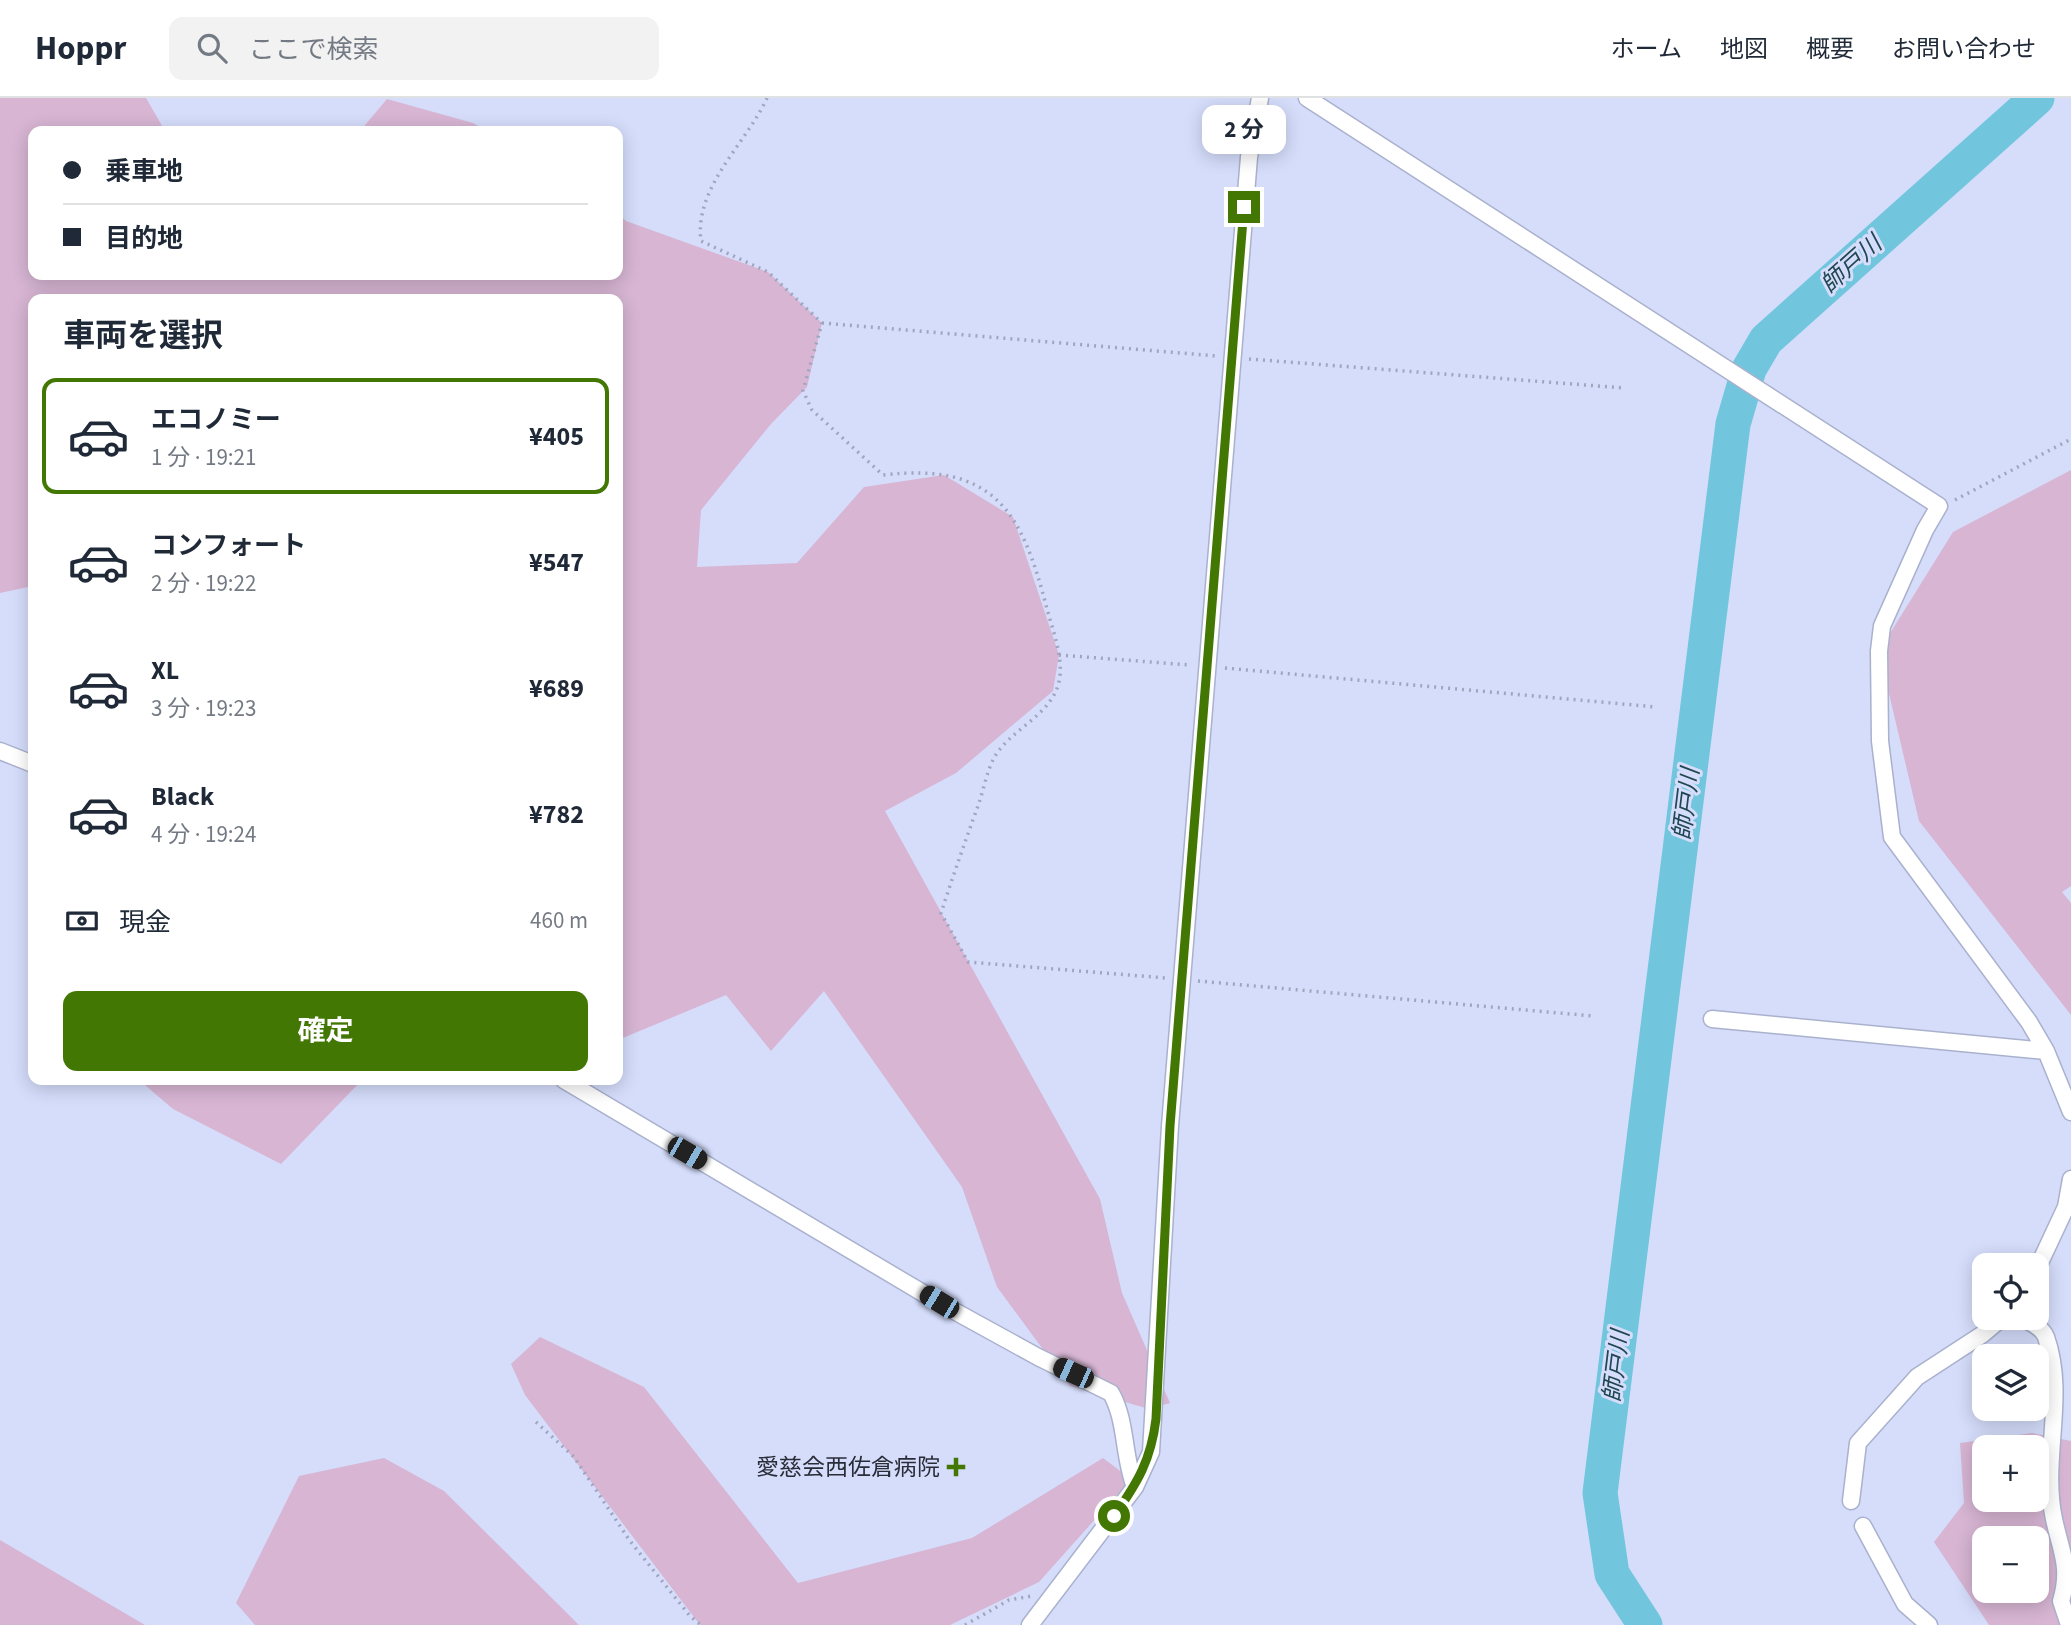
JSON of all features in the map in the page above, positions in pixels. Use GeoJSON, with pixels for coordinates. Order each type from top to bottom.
{"type":"FeatureCollection","features":[{"type":"Feature","properties":{"kind":"street"},"geometry":{"type":"LineString","coordinates":[[1030,1625],[1135,1487],[1152,1452],[1156,1419],[1170,1126],[1205,666],[1249,157],[1260,98]]}},
{"type":"Feature","properties":{"kind":"street"},"geometry":{"type":"LineString","coordinates":[[1307,98],[1939,506],[1924,530],[1882,626],[1879,652],[1880,741],[1892,837],[2029,1022],[2046,1051],[2071,1112]]}},
{"type":"Feature","properties":{"kind":"street"},"geometry":{"type":"LineString","coordinates":[[0,751],[28,762]]}},
{"type":"Feature","properties":{"kind":"street"},"geometry":{"type":"LineString","coordinates":[[1712,1019],[2046,1051]]}},
{"type":"Feature","properties":{"kind":"street"},"geometry":{"type":"LineString","coordinates":[[572,1085],[939,1302],[1038,1357],[1111,1393],[1117,1404],[1127,1467],[1135,1487]]}},
{"type":"Feature","properties":{"kind":"street"},"geometry":{"type":"LineString","coordinates":[[2045,1253],[2066,1208],[2071,1179]]}},
{"type":"Feature","properties":{"kind":"street"},"geometry":{"type":"LineString","coordinates":[[1851,1502],[1858,1443],[1917,1377],[1988,1330]]}},
{"type":"Feature","properties":{"kind":"street"},"geometry":{"type":"LineString","coordinates":[[2041,1330],[2045,1334],[2057,1389],[2051,1477],[2054,1518],[2069,1566],[2069,1584],[2061,1601],[2069,1625]]}},
{"type":"Feature","properties":{"kind":"street"},"geometry":{"type":"LineString","coordinates":[[1863,1526],[1905,1604],[1929,1625]]}},
{"type":"Feature","properties":{"kind":"path"},"geometry":{"type":"LineString","coordinates":[[767,98],[712,188],[699,227],[701,242],[768,272],[822,323],[803,391],[812,410],[883,475],[911,472],[960,477],[990,491],[1013,517],[1038,573],[1059,655],[1059,683],[1043,710],[995,756],[941,913],[968,962],[1593,1016]]}},
{"type":"Feature","properties":{"kind":"path"},"geometry":{"type":"LineString","coordinates":[[1939,506],[2071,439]]}},
{"type":"Feature","properties":{"kind":"path"},"geometry":{"type":"LineString","coordinates":[[1059,655],[1656,706]]}},
{"type":"Feature","properties":{"kind":"path"},"geometry":{"type":"LineString","coordinates":[[537,1422],[574,1457],[630,1541],[690,1616],[701,1625]]}},
{"type":"Feature","properties":{"kind":"path"},"geometry":{"type":"LineString","coordinates":[[965,1625],[1009,1600],[1025,1596],[1048,1598]]}},
{"type":"Feature","properties":{"kind":"shaded area"},"geometry":{"type":"Polygon","coordinates":[[[0,98],[146,98],[162,126],[28,126],[28,280],[623,280],[623,218],[768,272],[822,323],[807,387],[771,424],[701,510],[697,567],[797,563],[864,487],[944,475],[1013,517],[1059,655],[1053,691],[956,773],[885,811],[1100,1199],[1122,1293],[1170,1403],[1149,1409],[1070,1386],[997,1287],[962,1187],[824,991],[771,1051],[726,995],[623,1038],[623,294],[28,294],[28,587],[0,593],[0,98]]]}},
{"type":"Feature","properties":{"kind":"shaded area"},"geometry":{"type":"Polygon","coordinates":[[[387,99],[479,126],[364,126],[387,99]]]}},
{"type":"Feature","properties":{"kind":"shaded area"},"geometry":{"type":"Polygon","coordinates":[[[2071,470],[2071,886],[2062,892],[2071,903],[2071,1015],[1919,821],[1879,651],[1953,532],[2071,470]]]}},
{"type":"Feature","properties":{"kind":"shaded area"},"geometry":{"type":"Polygon","coordinates":[[[145,1085],[357,1085],[281,1164],[173,1109],[145,1085]]]}},
{"type":"Feature","properties":{"kind":"shaded area"},"geometry":{"type":"Polygon","coordinates":[[[540,1337],[644,1387],[798,1583],[972,1538],[1103,1458],[1131,1479],[1039,1582],[950,1625],[700,1625],[525,1395],[511,1364],[540,1337]]]}},
{"type":"Feature","properties":{"kind":"shaded area"},"geometry":{"type":"Polygon","coordinates":[[[2049,1436],[2071,1441],[2071,1625],[1989,1625],[1974,1603],[2049,1603],[2049,1526],[1972,1526],[1972,1599],[1934,1542],[1964,1503],[1960,1443],[1972,1441],[1972,1512],[2049,1512],[2049,1436]]]}},
{"type":"Feature","properties":{"kind":"shaded area"},"geometry":{"type":"Polygon","coordinates":[[[384,1458],[444,1491],[579,1625],[255,1625],[236,1603],[299,1476],[384,1458]]]}},
{"type":"Feature","properties":{"kind":"shaded area"},"geometry":{"type":"Polygon","coordinates":[[[0,1540],[145,1625],[0,1625],[0,1540]]]}},
{"type":"Feature","properties":{"kind":"waterway","name":"師戸川"},"geometry":{"type":"LineString","coordinates":[[1645,1625],[1612,1574],[1600,1493],[1733,424],[1749,369],[1766,340],[2037,98]]}},
{"type":"Feature","properties":{"kind":"place","name":"愛慈会西佐倉病院"},"geometry":{"type":"Point","coordinates":[956,1467]}},
{"type":"Feature","properties":{"kind":"route"},"geometry":{"type":"LineString","coordinates":[[1114,1516],[1135,1487],[1152,1452],[1156,1419],[1170,1126],[1244,207]]}}]}
